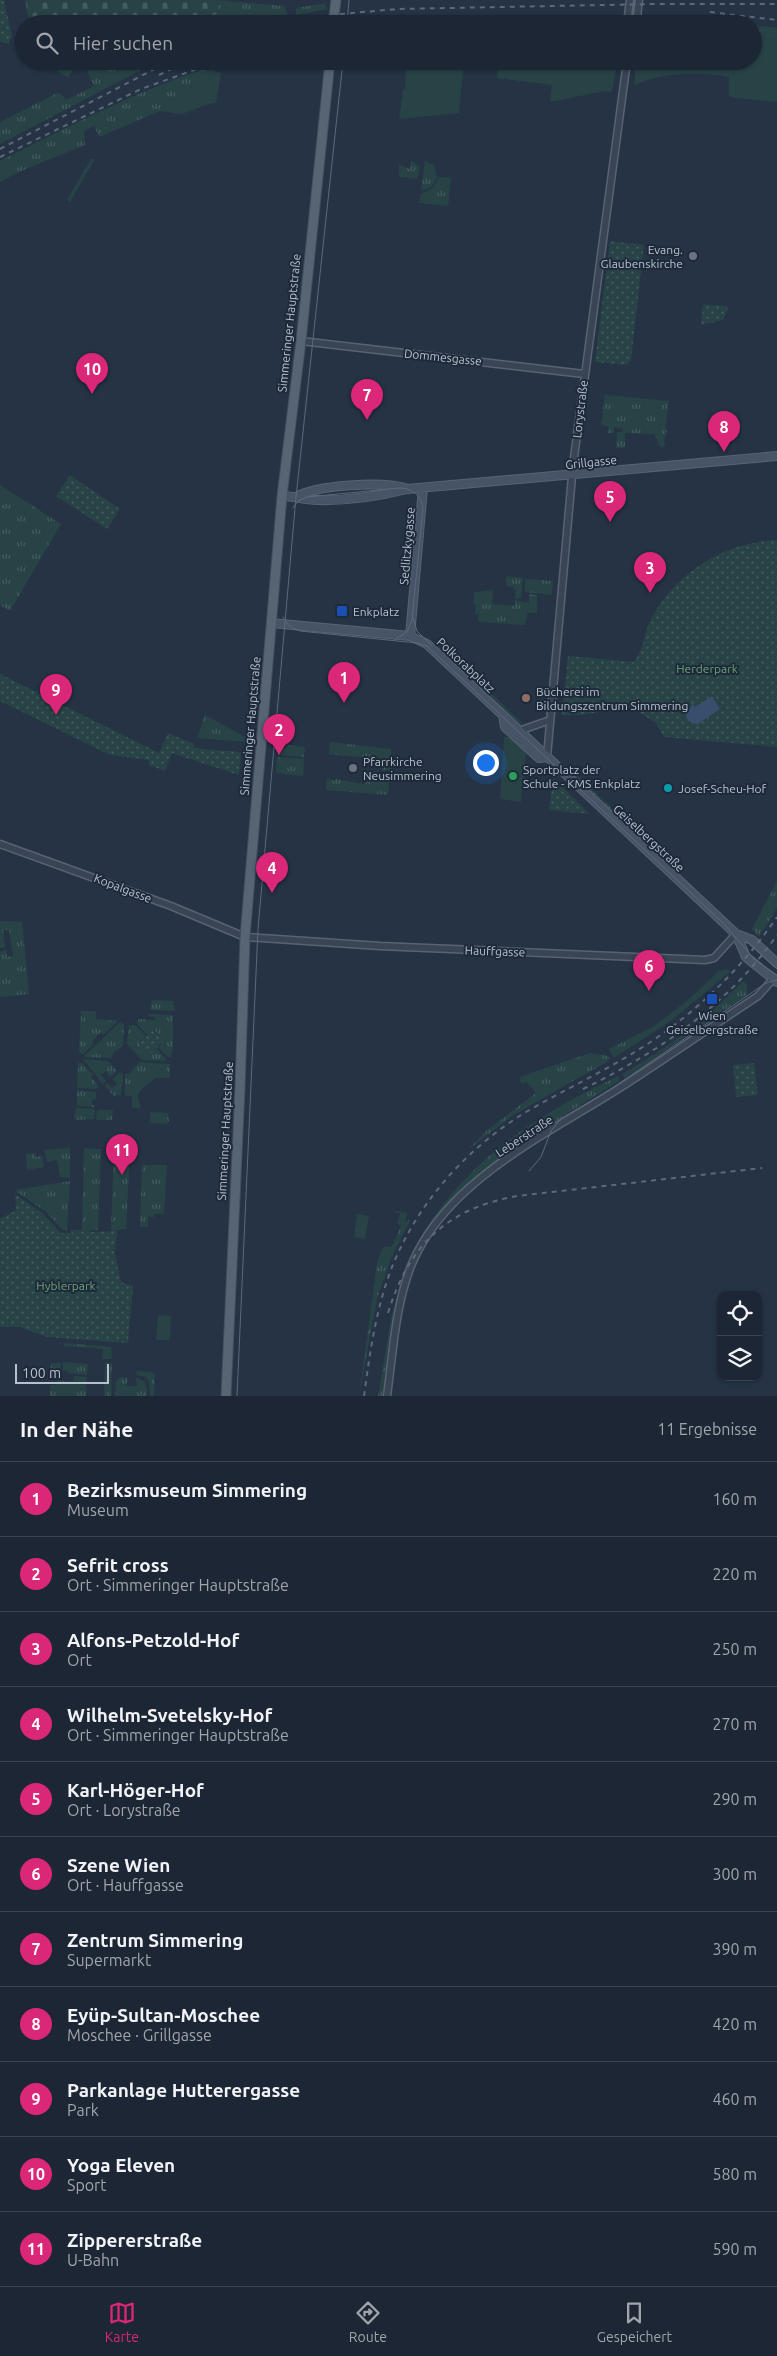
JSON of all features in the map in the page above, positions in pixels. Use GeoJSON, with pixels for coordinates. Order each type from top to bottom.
{"type":"FeatureCollection","features":[{"type":"Feature","properties":{"kind":"main road"},"geometry":{"type":"LineString","coordinates":[[334,15],[336,0]]}},
{"type":"Feature","properties":{"kind":"main road","name":"Simmeringer Hauptstraße"},"geometry":{"type":"LineString","coordinates":[[226,1396],[240,1088],[244,937],[282,496],[301,341],[329,70]]}},
{"type":"Feature","properties":{"kind":"main road","name":"Grillgasse"},"geometry":{"type":"LineString","coordinates":[[282,496],[296,496],[304,492],[317,490],[382,484],[407,489],[423,488],[777,456]]}},
{"type":"Feature","properties":{"kind":"main road","name":"Sedlitzkygasse"},"geometry":{"type":"LineString","coordinates":[[410,636],[423,488]]}},
{"type":"Feature","properties":{"kind":"main road"},"geometry":{"type":"LineString","coordinates":[[271,623],[410,636]]}},
{"type":"Feature","properties":{"kind":"main road","name":"Polkorabplatz"},"geometry":{"type":"LineString","coordinates":[[410,636],[430,646],[503,716]]}},
{"type":"Feature","properties":{"kind":"main road","name":"Geiselbergstraße"},"geometry":{"type":"LineString","coordinates":[[503,716],[736,934],[752,940],[777,963]]}},
{"type":"Feature","properties":{"kind":"main road","name":"Geiselbergstraße"},"geometry":{"type":"LineString","coordinates":[[503,716],[505,727],[539,758],[547,758]]}},
{"type":"Feature","properties":{"kind":"main road","name":"Geiselbergstraße"},"geometry":{"type":"LineString","coordinates":[[736,934],[742,952],[756,966],[775,980]]}},
{"type":"Feature","properties":{"kind":"main road","name":"Leberstraße"},"geometry":{"type":"LineString","coordinates":[[775,980],[777,970]]}},
{"type":"Feature","properties":{"kind":"street"},"geometry":{"type":"LineString","coordinates":[[628,15],[630,0]]}},
{"type":"Feature","properties":{"kind":"street"},"geometry":{"type":"LineString","coordinates":[[637,15],[639,0]]}},
{"type":"Feature","properties":{"kind":"street","name":"Lorystraße"},"geometry":{"type":"LineString","coordinates":[[547,758],[572,475],[625,70]]}},
{"type":"Feature","properties":{"kind":"street","name":"Dommesgasse"},"geometry":{"type":"LineString","coordinates":[[301,341],[584,374]]}},
{"type":"Feature","properties":{"kind":"street"},"geometry":{"type":"LineString","coordinates":[[519,731],[550,720]]}},
{"type":"Feature","properties":{"kind":"street","name":"Kopalgasse"},"geometry":{"type":"LineString","coordinates":[[0,844],[171,906],[244,937]]}},
{"type":"Feature","properties":{"kind":"street","name":"Hauffgasse"},"geometry":{"type":"LineString","coordinates":[[244,937],[380,946],[705,960],[714,958],[736,934]]}},
{"type":"Feature","properties":{"kind":"street","name":"Leberstraße"},"geometry":{"type":"LineString","coordinates":[[387,1396],[401,1302],[412,1266],[439,1219],[461,1194],[525,1148],[626,1084],[758,996],[775,980]]}},
{"type":"Feature","properties":{"kind":"green space"},"geometry":{"type":"Polygon","coordinates":[[[0,0],[4,0],[12,37],[8,44],[0,41],[0,0]]]}},
{"type":"Feature","properties":{"kind":"green space"},"geometry":{"type":"Polygon","coordinates":[[[25,0],[219,0],[217,14],[214,15],[28,15],[25,0]]]}},
{"type":"Feature","properties":{"kind":"green space"},"geometry":{"type":"Polygon","coordinates":[[[219,0],[284,6],[288,15],[214,15],[217,14],[219,0]]]}},
{"type":"Feature","properties":{"kind":"green space"},"geometry":{"type":"Polygon","coordinates":[[[325,3],[327,9],[296,15],[296,8],[325,3]]]}},
{"type":"Feature","properties":{"kind":"green space"},"geometry":{"type":"Polygon","coordinates":[[[762,26],[777,28],[777,40],[762,38],[762,26]]]}},
{"type":"Feature","properties":{"kind":"green space"},"geometry":{"type":"Polygon","coordinates":[[[762,38],[777,40],[777,102],[729,97],[729,77],[717,75],[693,73],[669,75],[635,85],[635,70],[762,70],[762,38]]]}},
{"type":"Feature","properties":{"kind":"green space"},"geometry":{"type":"Polygon","coordinates":[[[56,70],[72,70],[68,78],[56,70]]]}},
{"type":"Feature","properties":{"kind":"green space"},"geometry":{"type":"Polygon","coordinates":[[[87,70],[141,70],[0,144],[0,122],[57,93],[61,94],[66,100],[94,86],[87,70]]]}},
{"type":"Feature","properties":{"kind":"green space"},"geometry":{"type":"Polygon","coordinates":[[[202,70],[215,70],[213,78],[191,88],[183,114],[160,111],[99,137],[94,126],[84,131],[85,145],[0,182],[0,161],[143,92],[202,70]]]}},
{"type":"Feature","properties":{"kind":"green space"},"geometry":{"type":"Polygon","coordinates":[[[406,70],[463,70],[459,113],[399,119],[403,90],[405,90],[406,70]]]}},
{"type":"Feature","properties":{"kind":"green space"},"geometry":{"type":"Polygon","coordinates":[[[497,70],[616,70],[612,92],[605,91],[550,102],[552,85],[497,78],[497,70]]]}},
{"type":"Feature","properties":{"kind":"green space"},"geometry":{"type":"Polygon","coordinates":[[[214,73],[221,73],[216,103],[175,114],[163,107],[190,92],[191,88],[213,78],[214,73]]]}},
{"type":"Feature","properties":{"kind":"green space"},"geometry":{"type":"Polygon","coordinates":[[[91,159],[95,159],[70,202],[67,200],[91,159]]]}},
{"type":"Feature","properties":{"kind":"green space"},"geometry":{"type":"Polygon","coordinates":[[[411,161],[420,167],[417,179],[399,177],[399,164],[410,169],[411,161]]]}},
{"type":"Feature","properties":{"kind":"green space"},"geometry":{"type":"Polygon","coordinates":[[[425,161],[434,165],[437,178],[431,187],[421,191],[425,161]]]}},
{"type":"Feature","properties":{"kind":"green space"},"geometry":{"type":"Polygon","coordinates":[[[439,177],[451,178],[448,206],[419,203],[421,194],[432,189],[439,177]]]}},
{"type":"Feature","properties":{"kind":"green space"},"geometry":{"type":"Polygon","coordinates":[[[610,241],[644,245],[631,360],[627,365],[595,362],[610,241]]]}},
{"type":"Feature","properties":{"kind":"green space"},"geometry":{"type":"Polygon","coordinates":[[[703,304],[726,306],[728,309],[723,320],[701,325],[703,304]]]}},
{"type":"Feature","properties":{"kind":"green space"},"geometry":{"type":"Polygon","coordinates":[[[605,395],[669,401],[665,445],[661,448],[654,434],[625,433],[625,448],[616,448],[617,432],[622,432],[623,429],[614,427],[614,433],[608,433],[608,426],[601,425],[605,395]]]}},
{"type":"Feature","properties":{"kind":"green space"},"geometry":{"type":"Polygon","coordinates":[[[70,475],[120,509],[107,529],[56,496],[70,475]]]}},
{"type":"Feature","properties":{"kind":"green space"},"geometry":{"type":"Polygon","coordinates":[[[0,485],[61,524],[10,611],[0,605],[0,485]]]}},
{"type":"Feature","properties":{"kind":"green space","name":"Herderpark"},"geometry":{"type":"Polygon","coordinates":[[[777,540],[777,747],[664,737],[656,723],[631,707],[581,715],[562,715],[568,656],[634,662],[651,619],[661,602],[688,574],[720,554],[738,547],[757,542],[777,540]]]}},
{"type":"Feature","properties":{"kind":"green space"},"geometry":{"type":"Polygon","coordinates":[[[506,576],[523,578],[521,598],[515,599],[516,590],[513,587],[506,586],[506,576]]]}},
{"type":"Feature","properties":{"kind":"green space"},"geometry":{"type":"Polygon","coordinates":[[[525,579],[553,581],[552,595],[525,592],[525,579]]]}},
{"type":"Feature","properties":{"kind":"green space"},"geometry":{"type":"Polygon","coordinates":[[[493,590],[492,604],[515,606],[515,600],[529,603],[529,594],[537,595],[537,613],[527,613],[525,625],[478,622],[479,615],[475,614],[476,605],[473,604],[475,592],[493,590]]]}},
{"type":"Feature","properties":{"kind":"green space"},"geometry":{"type":"Polygon","coordinates":[[[467,670],[522,723],[520,725],[465,673],[467,670]]]}},
{"type":"Feature","properties":{"kind":"green space"},"geometry":{"type":"Polygon","coordinates":[[[0,674],[159,753],[168,733],[194,744],[194,748],[241,752],[239,775],[172,753],[165,771],[149,765],[149,760],[110,755],[0,701],[0,674]]]}},
{"type":"Feature","properties":{"kind":"green space"},"geometry":{"type":"Polygon","coordinates":[[[205,715],[249,739],[248,742],[197,738],[205,715]]]}},
{"type":"Feature","properties":{"kind":"green space","name":"Sportplatz der Schule - KMS Enkplatz"},"geometry":{"type":"Polygon","coordinates":[[[504,737],[510,737],[526,752],[521,802],[500,799],[504,737]]]}},
{"type":"Feature","properties":{"kind":"green space"},"geometry":{"type":"Polygon","coordinates":[[[330,742],[391,749],[391,771],[382,770],[382,763],[370,760],[368,756],[355,757],[329,754],[330,742]]]}},
{"type":"Feature","properties":{"kind":"green space"},"geometry":{"type":"Polygon","coordinates":[[[287,745],[305,747],[304,757],[278,755],[278,748],[286,748],[287,745]]]}},
{"type":"Feature","properties":{"kind":"green space"},"geometry":{"type":"Polygon","coordinates":[[[277,757],[304,759],[303,776],[276,773],[277,757]]]}},
{"type":"Feature","properties":{"kind":"green space"},"geometry":{"type":"Polygon","coordinates":[[[573,771],[621,817],[619,819],[571,773],[573,771]]]}},
{"type":"Feature","properties":{"kind":"green space"},"geometry":{"type":"Polygon","coordinates":[[[382,773],[390,774],[388,795],[326,790],[327,778],[334,781],[336,779],[364,784],[369,780],[381,779],[382,773]]]}},
{"type":"Feature","properties":{"kind":"green space"},"geometry":{"type":"Polygon","coordinates":[[[553,778],[590,814],[549,810],[553,778]]]}},
{"type":"Feature","properties":{"kind":"green space"},"geometry":{"type":"Polygon","coordinates":[[[777,881],[777,908],[759,937],[752,929],[777,881]]]}},
{"type":"Feature","properties":{"kind":"green space"},"geometry":{"type":"Polygon","coordinates":[[[0,921],[22,922],[29,994],[0,997],[0,952],[6,950],[7,957],[13,956],[9,930],[3,930],[5,947],[0,948],[0,921]]]}},
{"type":"Feature","properties":{"kind":"green space"},"geometry":{"type":"Polygon","coordinates":[[[726,969],[730,971],[672,1020],[614,1058],[609,1049],[653,1027],[687,1001],[719,971],[726,969]]]}},
{"type":"Feature","properties":{"kind":"green space"},"geometry":{"type":"Polygon","coordinates":[[[743,981],[747,985],[747,995],[625,1078],[622,1074],[687,1032],[743,981]]]}},
{"type":"Feature","properties":{"kind":"green space"},"geometry":{"type":"Polygon","coordinates":[[[152,1000],[173,1001],[175,1011],[150,1010],[152,1000]]]}},
{"type":"Feature","properties":{"kind":"green space"},"geometry":{"type":"Polygon","coordinates":[[[81,1011],[96,1011],[96,1019],[118,1021],[103,1035],[101,1032],[92,1041],[94,1044],[83,1054],[79,1053],[81,1011]]]}},
{"type":"Feature","properties":{"kind":"green space"},"geometry":{"type":"Polygon","coordinates":[[[149,1014],[173,1015],[173,1048],[171,1057],[168,1057],[158,1047],[164,1041],[154,1029],[147,1035],[136,1023],[139,1019],[155,1020],[155,1017],[148,1016],[149,1014]]]}},
{"type":"Feature","properties":{"kind":"green space"},"geometry":{"type":"Polygon","coordinates":[[[120,1022],[124,1025],[123,1046],[114,1052],[111,1058],[83,1057],[120,1022]]]}},
{"type":"Feature","properties":{"kind":"green space"},"geometry":{"type":"Polygon","coordinates":[[[135,1025],[146,1036],[139,1043],[149,1054],[156,1048],[166,1061],[142,1060],[127,1044],[129,1026],[135,1025]]]}},
{"type":"Feature","properties":{"kind":"green space"},"geometry":{"type":"Polygon","coordinates":[[[153,1029],[164,1041],[149,1055],[139,1043],[153,1029]]]}},
{"type":"Feature","properties":{"kind":"green space"},"geometry":{"type":"Polygon","coordinates":[[[590,1053],[608,1056],[610,1060],[515,1114],[469,1149],[486,1131],[536,1093],[527,1082],[521,1084],[520,1077],[590,1053]]]}},
{"type":"Feature","properties":{"kind":"green space"},"geometry":{"type":"Polygon","coordinates":[[[83,1059],[108,1061],[117,1071],[110,1077],[106,1071],[101,1075],[106,1081],[103,1084],[83,1059]]]}},
{"type":"Feature","properties":{"kind":"green space"},"geometry":{"type":"Polygon","coordinates":[[[139,1062],[170,1064],[170,1078],[155,1078],[137,1094],[141,1108],[132,1108],[132,1096],[125,1096],[125,1074],[130,1073],[139,1062]]]}},
{"type":"Feature","properties":{"kind":"green space"},"geometry":{"type":"Polygon","coordinates":[[[78,1063],[82,1063],[93,1075],[91,1077],[99,1087],[97,1089],[77,1088],[78,1063]]]}},
{"type":"Feature","properties":{"kind":"green space"},"geometry":{"type":"Polygon","coordinates":[[[754,1063],[758,1095],[736,1097],[733,1065],[754,1063]]]}},
{"type":"Feature","properties":{"kind":"green space"},"geometry":{"type":"Polygon","coordinates":[[[119,1073],[123,1074],[121,1095],[114,1096],[105,1086],[107,1083],[112,1088],[117,1084],[113,1079],[119,1073]]]}},
{"type":"Feature","properties":{"kind":"green space"},"geometry":{"type":"Polygon","coordinates":[[[619,1076],[619,1081],[562,1117],[553,1126],[460,1192],[436,1217],[415,1248],[433,1218],[454,1191],[502,1145],[558,1107],[619,1076]]]}},
{"type":"Feature","properties":{"kind":"green space"},"geometry":{"type":"Polygon","coordinates":[[[77,1090],[96,1092],[96,1099],[92,1100],[92,1104],[95,1107],[77,1106],[77,1090]]]}},
{"type":"Feature","properties":{"kind":"green space"},"geometry":{"type":"Polygon","coordinates":[[[76,1108],[95,1109],[94,1119],[77,1120],[74,1117],[76,1108]]]}},
{"type":"Feature","properties":{"kind":"green space"},"geometry":{"type":"Polygon","coordinates":[[[97,1110],[113,1110],[112,1120],[96,1120],[97,1110]]]}},
{"type":"Feature","properties":{"kind":"green space"},"geometry":{"type":"Polygon","coordinates":[[[150,1112],[168,1113],[169,1121],[167,1124],[150,1123],[150,1112]]]}},
{"type":"Feature","properties":{"kind":"green space"},"geometry":{"type":"Polygon","coordinates":[[[70,1148],[70,1178],[60,1177],[57,1160],[47,1162],[44,1150],[70,1148]]]}},
{"type":"Feature","properties":{"kind":"green space"},"geometry":{"type":"Polygon","coordinates":[[[84,1148],[101,1149],[98,1230],[91,1230],[79,1240],[71,1236],[71,1230],[82,1230],[84,1148]]]}},
{"type":"Feature","properties":{"kind":"green space"},"geometry":{"type":"Polygon","coordinates":[[[114,1149],[130,1151],[126,1229],[111,1231],[114,1149]]]}},
{"type":"Feature","properties":{"kind":"green space"},"geometry":{"type":"Polygon","coordinates":[[[35,1153],[36,1157],[42,1156],[44,1167],[27,1170],[26,1154],[35,1153]]]}},
{"type":"Feature","properties":{"kind":"green space"},"geometry":{"type":"Polygon","coordinates":[[[142,1165],[167,1165],[164,1214],[154,1214],[154,1217],[150,1217],[148,1214],[148,1227],[140,1227],[142,1165]]]}},
{"type":"Feature","properties":{"kind":"green space"},"geometry":{"type":"Polygon","coordinates":[[[70,1181],[67,1230],[63,1230],[45,1211],[14,1190],[70,1181]]]}},
{"type":"Feature","properties":{"kind":"green space","name":"Hyblerpark"},"geometry":{"type":"Polygon","coordinates":[[[15,1194],[42,1213],[61,1233],[117,1231],[115,1254],[121,1282],[133,1286],[128,1343],[46,1337],[20,1327],[0,1327],[0,1219],[16,1210],[15,1194]]]}},
{"type":"Feature","properties":{"kind":"green space"},"geometry":{"type":"Polygon","coordinates":[[[395,1211],[407,1213],[405,1222],[410,1221],[392,1256],[377,1299],[359,1396],[377,1263],[383,1247],[392,1246],[401,1226],[397,1223],[400,1213],[395,1213],[395,1211]]]}},
{"type":"Feature","properties":{"kind":"green space"},"geometry":{"type":"Polygon","coordinates":[[[357,1214],[369,1216],[365,1239],[354,1237],[357,1214]]]}},
{"type":"Feature","properties":{"kind":"green space"},"geometry":{"type":"Polygon","coordinates":[[[402,1281],[396,1305],[383,1396],[378,1396],[391,1318],[402,1281]]]}},
{"type":"Feature","properties":{"kind":"green space"},"geometry":{"type":"Polygon","coordinates":[[[158,1315],[171,1316],[170,1340],[156,1340],[158,1315]]]}},
{"type":"Feature","properties":{"kind":"green space"},"geometry":{"type":"Polygon","coordinates":[[[64,1343],[111,1347],[112,1359],[102,1359],[103,1349],[63,1346],[64,1343]]]}},
{"type":"Feature","properties":{"kind":"green space"},"geometry":{"type":"Polygon","coordinates":[[[63,1362],[88,1364],[87,1375],[68,1373],[68,1371],[63,1370],[63,1362]]]}},
{"type":"Feature","properties":{"kind":"green space"},"geometry":{"type":"Polygon","coordinates":[[[105,1362],[112,1363],[111,1396],[104,1396],[105,1362]]]}},
{"type":"Feature","properties":{"kind":"green space"},"geometry":{"type":"Polygon","coordinates":[[[51,1363],[61,1363],[60,1381],[73,1382],[74,1376],[87,1377],[86,1396],[50,1396],[50,1385],[57,1385],[58,1375],[50,1374],[51,1363]]]}},
{"type":"Feature","properties":{"kind":"green space"},"geometry":{"type":"Polygon","coordinates":[[[137,1371],[155,1373],[154,1396],[150,1396],[149,1381],[146,1377],[136,1375],[137,1371]]]}},
{"type":"Feature","properties":{"kind":"green space"},"geometry":{"type":"Polygon","coordinates":[[[121,1377],[128,1378],[126,1386],[137,1386],[136,1378],[144,1381],[147,1388],[147,1396],[115,1396],[116,1381],[121,1377]]]}},
{"type":"Feature","properties":{"kind":"water"},"geometry":{"type":"Polygon","coordinates":[[[712,696],[720,709],[699,723],[699,725],[688,721],[685,711],[688,711],[693,704],[695,707],[712,696]]]}},
{"type":"Feature","properties":{"kind":"tram line"},"geometry":{"type":"LineString","coordinates":[[348,15],[349,0]]}},
{"type":"Feature","properties":{"kind":"tram line"},"geometry":{"type":"LineString","coordinates":[[237,1396],[258,929],[296,497],[342,70]]}},
{"type":"Feature","properties":{"kind":"tram line"},"geometry":{"type":"LineString","coordinates":[[293,508],[298,501],[307,497],[399,488],[412,491],[418,496],[423,508],[412,620],[407,632],[394,640]]}},
{"type":"Feature","properties":{"kind":"tram line"},"geometry":{"type":"LineString","coordinates":[[283,617],[289,626],[300,631],[417,643],[427,646],[724,924],[755,960],[777,975]]}},
{"type":"Feature","properties":{"kind":"tram line"},"geometry":{"type":"LineString","coordinates":[[413,618],[417,631],[432,646]]}},
{"type":"Feature","properties":{"kind":"tram line"},"geometry":{"type":"LineString","coordinates":[[746,941],[777,969]]}},
{"type":"Feature","properties":{"kind":"tram line"},"geometry":{"type":"LineString","coordinates":[[529,1171],[541,1157],[551,1131],[561,1119],[608,1091],[766,983],[777,980]]}},
{"type":"Feature","properties":{"kind":"railway"},"geometry":{"type":"LineString","coordinates":[[336,15],[397,9],[655,4],[777,4]]}},
{"type":"Feature","properties":{"kind":"railway"},"geometry":{"type":"LineString","coordinates":[[710,12],[735,15]]}},
{"type":"Feature","properties":{"kind":"railway"},"geometry":{"type":"LineString","coordinates":[[762,18],[777,20]]}},
{"type":"Feature","properties":{"kind":"railway"},"geometry":{"type":"LineString","coordinates":[[0,149],[153,70]]}},
{"type":"Feature","properties":{"kind":"railway"},"geometry":{"type":"LineString","coordinates":[[159,75],[169,70]]}},
{"type":"Feature","properties":{"kind":"railway"},"geometry":{"type":"LineString","coordinates":[[0,157],[141,89],[194,70]]}},
{"type":"Feature","properties":{"kind":"railway"},"geometry":{"type":"LineString","coordinates":[[364,1396],[378,1314],[392,1267],[416,1220],[447,1179],[484,1142],[504,1126],[624,1059],[690,1013],[737,968],[777,917]]}},
{"type":"Feature","properties":{"kind":"railway"},"geometry":{"type":"LineString","coordinates":[[583,1089],[611,1075],[665,1042],[714,1005],[758,960],[777,935]]}},
{"type":"Feature","properties":{"kind":"railway"},"geometry":{"type":"LineString","coordinates":[[388,1313],[407,1268],[419,1250],[434,1234],[470,1210],[517,1196],[762,1168]]}},
{"type":"Feature","properties":{"kind":"place","name":"Evang. Glaubenskirche"},"geometry":{"type":"Point","coordinates":[693,256]}},
{"type":"Feature","properties":{"kind":"place","name":"Yoga Eleven"},"geometry":{"type":"Point","coordinates":[92,394]}},
{"type":"Feature","properties":{"kind":"place","name":"Zentrum Simmering"},"geometry":{"type":"Point","coordinates":[367,420]}},
{"type":"Feature","properties":{"kind":"place","name":"Eyüp-Sultan-Moschee"},"geometry":{"type":"Point","coordinates":[724,452]}},
{"type":"Feature","properties":{"kind":"place","name":"Karl-Höger-Hof"},"geometry":{"type":"Point","coordinates":[610,522]}},
{"type":"Feature","properties":{"kind":"place","name":"Alfons-Petzold-Hof"},"geometry":{"type":"Point","coordinates":[650,593]}},
{"type":"Feature","properties":{"kind":"place","name":"Enkplatz"},"geometry":{"type":"Point","coordinates":[342,611]}},
{"type":"Feature","properties":{"kind":"place","name":"Bücherei im Bildungszentrum Simmering"},"geometry":{"type":"Point","coordinates":[526,698]}},
{"type":"Feature","properties":{"kind":"place","name":"Bezirksmuseum Simmering"},"geometry":{"type":"Point","coordinates":[344,703]}},
{"type":"Feature","properties":{"kind":"place","name":"Parkanlage Hutterergasse"},"geometry":{"type":"Point","coordinates":[56,715]}},
{"type":"Feature","properties":{"kind":"place","name":"Sefrit cross"},"geometry":{"type":"Point","coordinates":[279,755]}},
{"type":"Feature","properties":{"kind":"place","name":"Pfarrkirche Neusimmering"},"geometry":{"type":"Point","coordinates":[353,768]}},
{"type":"Feature","properties":{"kind":"place","name":"Sportplatz der Schule - KMS Enkplatz"},"geometry":{"type":"Point","coordinates":[513,776]}},
{"type":"Feature","properties":{"kind":"place","name":"Josef-Scheu-Hof"},"geometry":{"type":"Point","coordinates":[668,788]}},
{"type":"Feature","properties":{"kind":"place","name":"Wilhelm-Svetelsky-Hof"},"geometry":{"type":"Point","coordinates":[272,893]}},
{"type":"Feature","properties":{"kind":"place","name":"Szene Wien"},"geometry":{"type":"Point","coordinates":[649,991]}},
{"type":"Feature","properties":{"kind":"place","name":"Wien Geiselbergstraße"},"geometry":{"type":"Point","coordinates":[712,999]}},
{"type":"Feature","properties":{"kind":"place","name":"Zippererstraße"},"geometry":{"type":"Point","coordinates":[122,1175]}}]}
